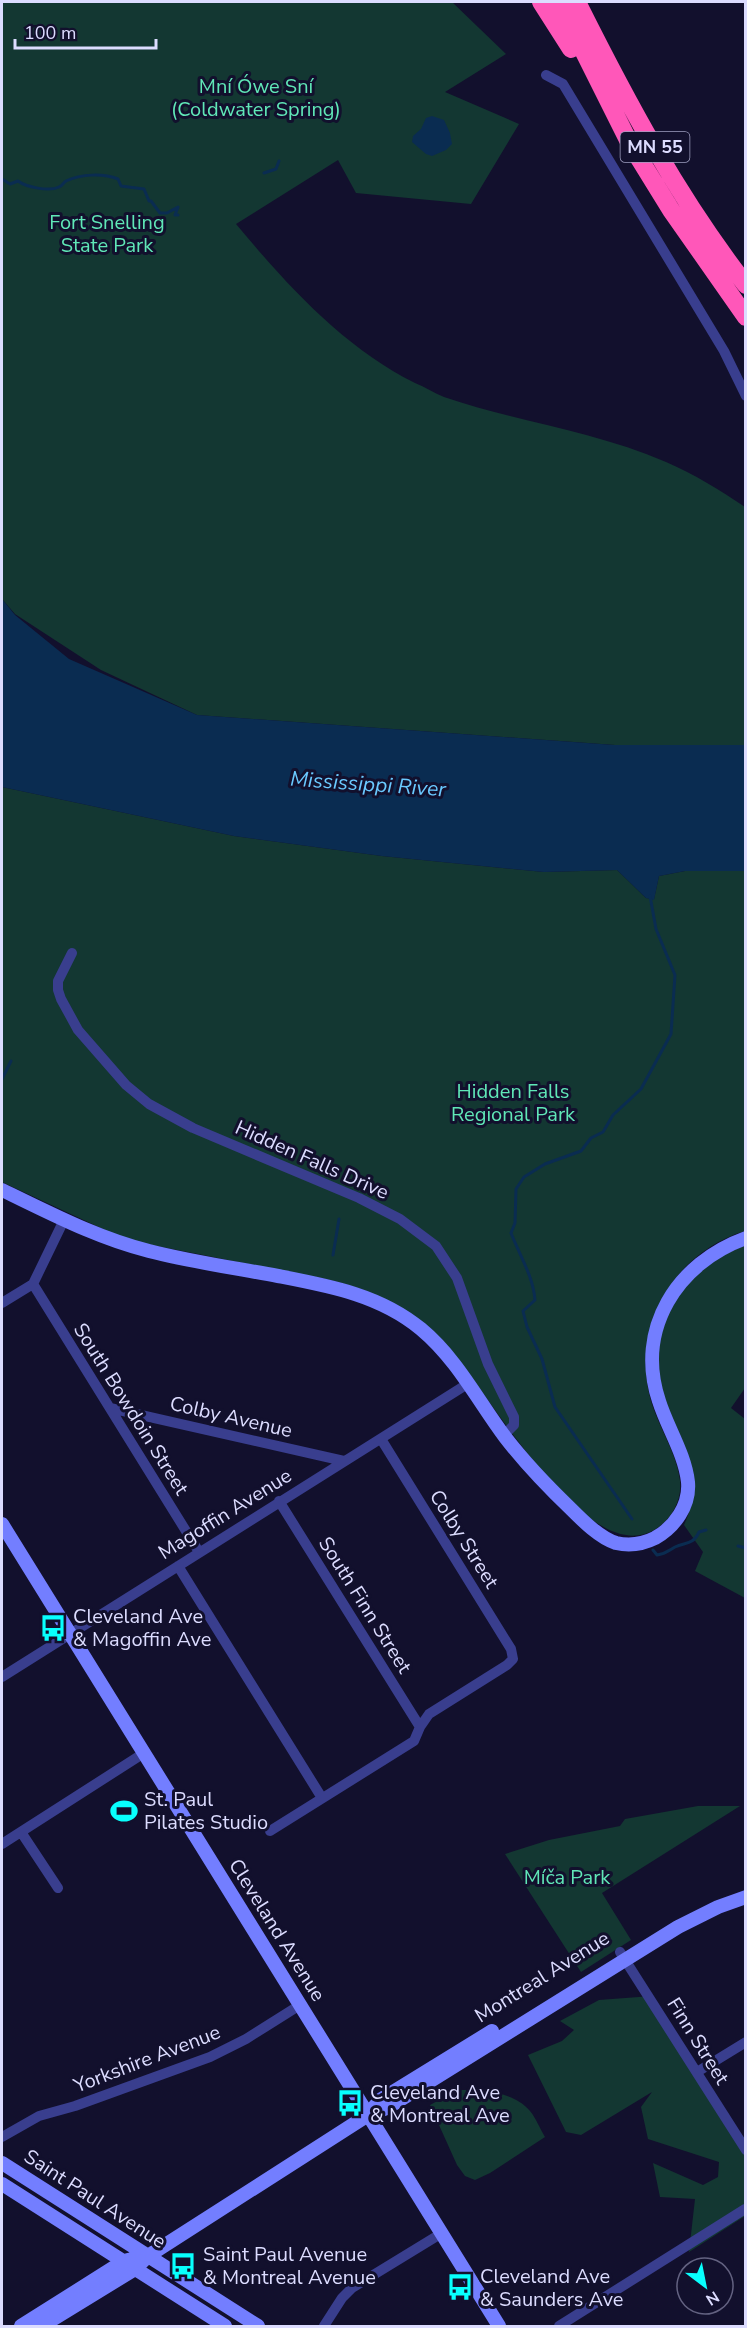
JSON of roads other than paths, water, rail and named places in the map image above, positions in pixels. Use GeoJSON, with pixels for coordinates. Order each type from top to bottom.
{"type":"FeatureCollection","features":[{"type":"Feature","properties":{"kind":"highway","name":"MN 55"},"geometry":{"type":"LineString","coordinates":[[542,2],[671,210],[746,317]]}},
{"type":"Feature","properties":{"kind":"highway"},"geometry":{"type":"LineString","coordinates":[[559,2],[629,142]]}},
{"type":"Feature","properties":{"kind":"highway","name":"MN 55"},"geometry":{"type":"LineString","coordinates":[[577,2],[627,100],[701,222],[746,285]]}},
{"type":"Feature","properties":{"kind":"street"},"geometry":{"type":"LineString","coordinates":[[546,75],[563,84],[724,351],[746,396]]}},
{"type":"Feature","properties":{"kind":"street","name":"Hidden Falls Drive"},"geometry":{"type":"LineString","coordinates":[[72,953],[58,981],[61,999],[78,1030],[126,1085],[149,1104],[193,1128],[359,1198],[400,1219],[436,1246],[457,1278],[488,1364],[514,1417],[514,1425],[504,1435]]}},
{"type":"Feature","properties":{"kind":"street"},"geometry":{"type":"LineString","coordinates":[[2,1190],[101,1236],[149,1251],[332,1286],[359,1294],[391,1308],[421,1329],[436,1344],[469,1383],[524,1461],[547,1486],[578,1516],[608,1539],[617,1543],[637,1544],[667,1530],[681,1513],[688,1484],[658,1399],[653,1376],[653,1347],[659,1320],[675,1289],[695,1267],[712,1254],[746,1238]]}},
{"type":"Feature","properties":{"kind":"street"},"geometry":{"type":"LineString","coordinates":[[2,1303],[33,1284],[64,1220]]}},
{"type":"Feature","properties":{"kind":"street","name":"South Bowdoin Street"},"geometry":{"type":"LineString","coordinates":[[33,1284],[199,1552]]}},
{"type":"Feature","properties":{"kind":"street","name":"Magoffin Avenue"},"geometry":{"type":"LineString","coordinates":[[2,1677],[469,1383]]}},
{"type":"Feature","properties":{"kind":"street","name":"Colby Avenue"},"geometry":{"type":"LineString","coordinates":[[110,1407],[344,1461]]}},
{"type":"Feature","properties":{"kind":"street","name":"Colby Street"},"geometry":{"type":"LineString","coordinates":[[381,1439],[511,1649],[513,1659],[429,1714],[420,1727]]}},
{"type":"Feature","properties":{"kind":"street","name":"South Finn Street"},"geometry":{"type":"LineString","coordinates":[[279,1501],[420,1727]]}},
{"type":"Feature","properties":{"kind":"street","name":"Cleveland Avenue"},"geometry":{"type":"LineString","coordinates":[[2,1524],[499,2326]]}},
{"type":"Feature","properties":{"kind":"street"},"geometry":{"type":"LineString","coordinates":[[178,1566],[322,1798]]}},
{"type":"Feature","properties":{"kind":"street"},"geometry":{"type":"LineString","coordinates":[[270,1831],[414,1741],[420,1727]]}},
{"type":"Feature","properties":{"kind":"street"},"geometry":{"type":"LineString","coordinates":[[2,1844],[144,1753]]}},
{"type":"Feature","properties":{"kind":"street"},"geometry":{"type":"LineString","coordinates":[[21,1832],[58,1888]]}},
{"type":"Feature","properties":{"kind":"street","name":"Montreal Avenue"},"geometry":{"type":"LineString","coordinates":[[21,2326],[148,2256],[368,2115],[387,2108],[622,1956],[674,1919],[713,1899],[746,1887]]}},
{"type":"Feature","properties":{"kind":"street","name":"Montreal Avenue"},"geometry":{"type":"LineString","coordinates":[[622,1956],[718,1907],[746,1897]]}},
{"type":"Feature","properties":{"kind":"street","name":"Finn Street"},"geometry":{"type":"LineString","coordinates":[[622,1956],[746,2150]]}},
{"type":"Feature","properties":{"kind":"street","name":"Yorkshire Avenue"},"geometry":{"type":"LineString","coordinates":[[2,2137],[39,2116],[75,2106],[204,2060],[246,2039],[300,2005]]}},
{"type":"Feature","properties":{"kind":"street"},"geometry":{"type":"LineString","coordinates":[[697,2072],[746,2042]]}},
{"type":"Feature","properties":{"kind":"street","name":"Saint Paul Avenue"},"geometry":{"type":"LineString","coordinates":[[2,2163],[258,2326]]}},
{"type":"Feature","properties":{"kind":"street","name":"Saint Paul Avenue"},"geometry":{"type":"LineString","coordinates":[[2,2184],[225,2326]]}},
{"type":"Feature","properties":{"kind":"street"},"geometry":{"type":"LineString","coordinates":[[559,2326],[745,2209]]}},
{"type":"Feature","properties":{"kind":"street"},"geometry":{"type":"LineString","coordinates":[[324,2326],[342,2298],[352,2288],[441,2233]]}},
{"type":"Feature","properties":{"kind":"street","name":"Montreal Avenue"},"geometry":{"type":"LineString","coordinates":[[42,2326],[129,2265]]}},
{"type":"Feature","properties":{"kind":"water"},"geometry":{"type":"Polygon","coordinates":[[[432,116],[444,120],[452,144],[446,150],[432,156],[426,154],[412,142],[413,136],[421,129],[426,118],[432,116]]]}},
{"type":"Feature","properties":{"kind":"water","name":"Mississippi River"},"geometry":{"type":"Polygon","coordinates":[[[2,599],[15,615],[69,659],[197,715],[614,745],[745,745],[745,871],[685,871],[659,876],[654,900],[646,898],[617,870],[544,872],[382,856],[234,836],[2,787],[2,599]]]}},
{"type":"Feature","properties":{"kind":"waterway"},"geometry":{"type":"LineString","coordinates":[[264,173],[276,169],[279,161]]}},
{"type":"Feature","properties":{"kind":"waterway"},"geometry":{"type":"LineString","coordinates":[[2,179],[10,184],[18,181],[32,187],[50,189],[78,177],[99,175],[112,177],[118,179],[121,186],[144,189],[149,201],[160,213],[167,213],[178,207],[175,215],[178,215]]}},
{"type":"Feature","properties":{"kind":"waterway"},"geometry":{"type":"LineString","coordinates":[[632,1519],[555,1407],[542,1359],[527,1327],[523,1311],[535,1300],[532,1283],[511,1233],[515,1223],[516,1189],[524,1177],[545,1164],[581,1151],[591,1138],[603,1132],[613,1115],[641,1089],[671,1034],[675,975],[656,929],[650,896]]}},
{"type":"Feature","properties":{"kind":"waterway"},"geometry":{"type":"LineString","coordinates":[[2,1079],[11,1061]]}},
{"type":"Feature","properties":{"kind":"waterway"},"geometry":{"type":"LineString","coordinates":[[333,1255],[339,1219]]}},
{"type":"Feature","properties":{"kind":"waterway"},"geometry":{"type":"LineString","coordinates":[[653,1550],[657,1555],[665,1553],[692,1541],[699,1532],[706,1530]]}},
{"type":"Feature","properties":{"kind":"waterway"},"geometry":{"type":"LineString","coordinates":[[738,1546],[746,1548]]}},
{"type":"Feature","properties":{"kind":"place","name":"Cleveland Ave & Magoffin Ave"},"geometry":{"type":"Point","coordinates":[53,1628]}},
{"type":"Feature","properties":{"kind":"place","name":"St. Paul Pilates Studio"},"geometry":{"type":"Point","coordinates":[124,1811]}},
{"type":"Feature","properties":{"kind":"place","name":"Cleveland Ave & Montreal Ave"},"geometry":{"type":"Point","coordinates":[350,2103]}},
{"type":"Feature","properties":{"kind":"place","name":"Saint Paul Avenue & Montreal Avenue"},"geometry":{"type":"Point","coordinates":[183,2266]}},
{"type":"Feature","properties":{"kind":"place","name":"Cleveland Ave & Saunders Ave"},"geometry":{"type":"Point","coordinates":[460,2287]}},
{"type":"Feature","properties":{"kind":"park label","name":"Mní Ówe Sní (Coldwater Spring)"},"geometry":{"type":"Point","coordinates":[256,98]}},
{"type":"Feature","properties":{"kind":"park label","name":"Fort Snelling State Park"},"geometry":{"type":"Point","coordinates":[107,234]}},
{"type":"Feature","properties":{"kind":"park label","name":"Hidden Falls Regional Park"},"geometry":{"type":"Point","coordinates":[513,1102]}},
{"type":"Feature","properties":{"kind":"park label","name":"Míča Park"},"geometry":{"type":"Point","coordinates":[567,1877]}}]}
